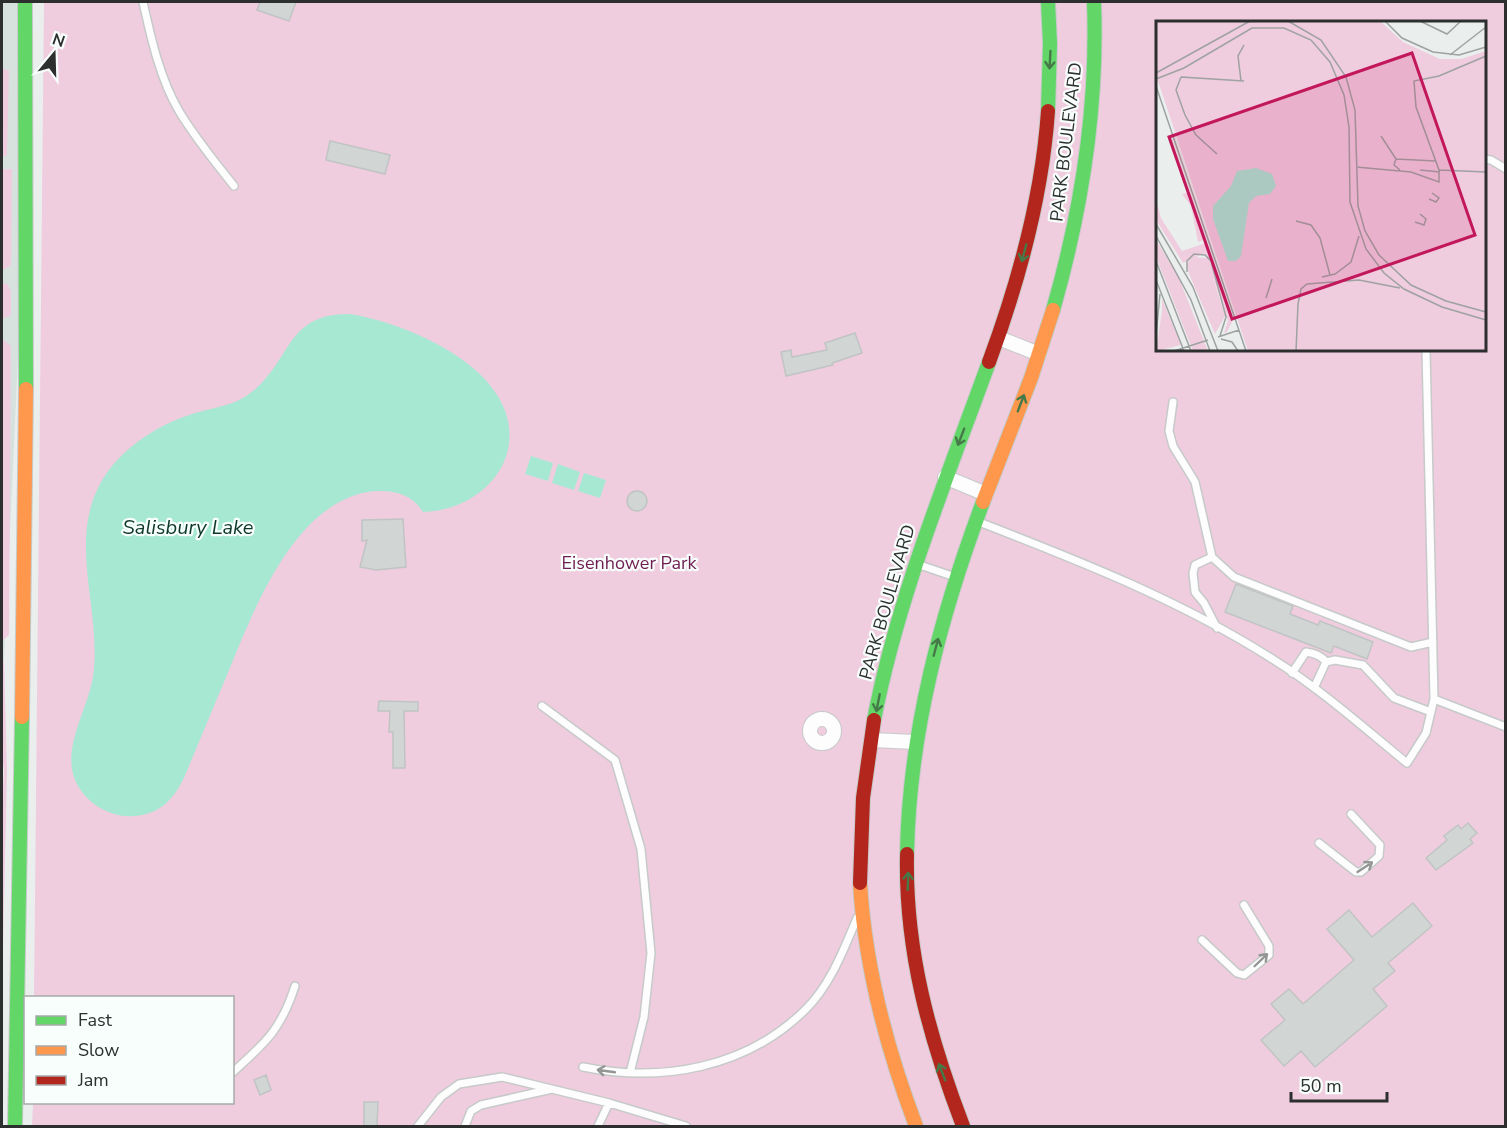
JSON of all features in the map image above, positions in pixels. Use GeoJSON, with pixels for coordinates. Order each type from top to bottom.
{"type":"FeatureCollection","features":[{"type":"Feature","properties":{"kind":"street"},"geometry":{"type":"LineString","coordinates":[[15,1126],[26,506],[26,2]]}},
{"type":"Feature","properties":{"kind":"street","name":"PARK BOULEVARD"},"geometry":{"type":"LineString","coordinates":[[916,1126],[898,1081],[876,999],[860,879],[862,818],[882,682],[915,563],[945,477],[999,338],[1030,230],[1042,168],[1051,35],[1048,2]]}},
{"type":"Feature","properties":{"kind":"street","name":"PARK BOULEVARD"},"geometry":{"type":"LineString","coordinates":[[963,1126],[936,1057],[917,981],[907,896],[910,788],[915,742],[931,668],[957,578],[1039,354],[1080,206],[1094,79],[1094,2]]}},
{"type":"Feature","properties":{"kind":"street"},"geometry":{"type":"LineString","coordinates":[[999,338],[1039,354]]}},
{"type":"Feature","properties":{"kind":"street"},"geometry":{"type":"LineString","coordinates":[[945,477],[986,494]]}},
{"type":"Feature","properties":{"kind":"street"},"geometry":{"type":"LineString","coordinates":[[872,740],[915,742]]}},
{"type":"Feature","properties":{"kind":"lane"},"geometry":{"type":"LineString","coordinates":[[143,2],[152,41],[178,109],[200,144],[234,186]]}},
{"type":"Feature","properties":{"kind":"lane"},"geometry":{"type":"LineString","coordinates":[[1486,159],[1506,169]]}},
{"type":"Feature","properties":{"kind":"lane"},"geometry":{"type":"LineString","coordinates":[[976,521],[1113,574],[1217,628],[1314,688],[1407,763],[1426,733],[1434,699],[1426,351]]}},
{"type":"Feature","properties":{"kind":"lane"},"geometry":{"type":"LineString","coordinates":[[1173,402],[1169,431],[1173,446],[1195,482],[1212,558],[1234,577],[1411,647],[1432,642]]}},
{"type":"Feature","properties":{"kind":"lane"},"geometry":{"type":"LineString","coordinates":[[1212,558],[1195,565],[1193,584],[1217,628]]}},
{"type":"Feature","properties":{"kind":"lane"},"geometry":{"type":"LineString","coordinates":[[915,563],[957,578]]}},
{"type":"Feature","properties":{"kind":"lane"},"geometry":{"type":"LineString","coordinates":[[1292,673],[1306,652],[1314,653],[1326,662],[1335,660],[1363,665],[1395,698],[1431,712]]}},
{"type":"Feature","properties":{"kind":"lane"},"geometry":{"type":"LineString","coordinates":[[1314,688],[1326,662]]}},
{"type":"Feature","properties":{"kind":"lane"},"geometry":{"type":"LineString","coordinates":[[1434,699],[1506,727]]}},
{"type":"Feature","properties":{"kind":"lane"},"geometry":{"type":"LineString","coordinates":[[542,706],[615,760],[641,849],[651,954],[644,1017],[630,1073]]}},
{"type":"Feature","properties":{"kind":"lane"},"geometry":{"type":"LineString","coordinates":[[1319,843],[1356,872],[1360,872],[1379,856],[1380,845],[1351,814]]}},
{"type":"Feature","properties":{"kind":"lane"},"geometry":{"type":"LineString","coordinates":[[583,1066],[658,1075],[719,1063],[766,1042],[806,1009],[838,962],[863,905]]}},
{"type":"Feature","properties":{"kind":"lane"},"geometry":{"type":"LineString","coordinates":[[1202,940],[1237,973],[1244,975],[1269,955],[1269,946],[1244,905]]}},
{"type":"Feature","properties":{"kind":"lane"},"geometry":{"type":"LineString","coordinates":[[234,1071],[272,1035],[283,1020],[296,986]]}},
{"type":"Feature","properties":{"kind":"lane"},"geometry":{"type":"LineString","coordinates":[[418,1126],[441,1097],[459,1084],[483,1078],[502,1077],[609,1103],[686,1126]]}},
{"type":"Feature","properties":{"kind":"lane"},"geometry":{"type":"LineString","coordinates":[[465,1126],[471,1112],[481,1105],[555,1089]]}},
{"type":"Feature","properties":{"kind":"lane"},"geometry":{"type":"LineString","coordinates":[[598,1126],[609,1103]]}},
{"type":"Feature","properties":{"kind":"shaded area"},"geometry":{"type":"Polygon","coordinates":[[[2,2],[27,2],[23,251],[4,661],[2,661],[2,2]]]}},
{"type":"Feature","properties":{"kind":"green space","name":"Eisenhower Park"},"geometry":{"type":"Polygon","coordinates":[[[44,2],[1505,2],[1505,1126],[32,1126],[33,1104],[234,1104],[234,996],[34,996],[44,2]]]}},
{"type":"Feature","properties":{"kind":"green space"},"geometry":{"type":"Polygon","coordinates":[[[2,68],[9,71],[7,155],[2,157],[2,68]]]}},
{"type":"Feature","properties":{"kind":"green space"},"geometry":{"type":"Polygon","coordinates":[[[2,169],[12,169],[11,266],[2,270],[2,169]]]}},
{"type":"Feature","properties":{"kind":"green space"},"geometry":{"type":"Polygon","coordinates":[[[2,283],[7,284],[11,291],[11,315],[2,319],[2,283]]]}},
{"type":"Feature","properties":{"kind":"green space"},"geometry":{"type":"Polygon","coordinates":[[[2,339],[11,346],[9,635],[2,641],[2,339]]]}},
{"type":"Feature","properties":{"kind":"green space"},"geometry":{"type":"Polygon","coordinates":[[[2,661],[4,661],[7,770],[2,994],[4,769],[2,759],[2,661]]]}},
{"type":"Feature","properties":{"kind":"water","name":"Salisbury Lake"},"geometry":{"type":"Polygon","coordinates":[[[350,314],[388,323],[428,340],[448,350],[481,375],[493,389],[505,411],[509,432],[507,453],[499,472],[468,500],[447,509],[423,512],[414,501],[403,495],[390,491],[376,491],[347,498],[322,513],[300,535],[264,591],[183,780],[174,794],[164,805],[144,815],[125,816],[106,811],[89,800],[82,792],[73,774],[71,762],[74,737],[93,677],[95,651],[86,545],[88,519],[95,494],[109,470],[127,450],[149,434],[186,416],[244,398],[263,382],[300,331],[312,322],[328,316],[350,314]]]}},
{"type":"Feature","properties":{"kind":"water"},"geometry":{"type":"Polygon","coordinates":[[[531,456],[553,463],[548,481],[525,474],[531,456]]]}},
{"type":"Feature","properties":{"kind":"water"},"geometry":{"type":"Polygon","coordinates":[[[558,464],[580,472],[574,490],[552,483],[558,464]]]}},
{"type":"Feature","properties":{"kind":"water"},"geometry":{"type":"Polygon","coordinates":[[[584,473],[606,480],[600,498],[578,491],[584,473]]]}},
{"type":"Feature","properties":{"kind":"building"},"geometry":{"type":"Polygon","coordinates":[[[260,2],[296,2],[289,21],[257,10],[260,2]]]}},
{"type":"Feature","properties":{"kind":"building"},"geometry":{"type":"Polygon","coordinates":[[[330,141],[390,155],[385,174],[326,160],[330,141]]]}},
{"type":"Feature","properties":{"kind":"building"},"geometry":{"type":"Polygon","coordinates":[[[855,333],[862,353],[832,363],[833,365],[786,376],[781,352],[791,350],[792,357],[827,350],[825,343],[855,333]]]}},
{"type":"Feature","properties":{"kind":"building"},"geometry":{"type":"Polygon","coordinates":[[[637,491],[644,494],[647,501],[644,508],[637,511],[630,508],[627,501],[630,494],[637,491]]]}},
{"type":"Feature","properties":{"kind":"building"},"geometry":{"type":"Polygon","coordinates":[[[403,519],[406,567],[376,570],[360,567],[367,540],[362,541],[362,520],[403,519]]]}},
{"type":"Feature","properties":{"kind":"building"},"geometry":{"type":"Polygon","coordinates":[[[1236,584],[1293,606],[1290,614],[1318,625],[1320,621],[1373,642],[1367,659],[1334,646],[1331,653],[1225,612],[1236,584]]]}},
{"type":"Feature","properties":{"kind":"building"},"geometry":{"type":"Polygon","coordinates":[[[379,701],[418,702],[418,711],[404,711],[405,768],[393,768],[393,732],[389,732],[390,711],[378,711],[379,701]]]}},
{"type":"Feature","properties":{"kind":"building"},"geometry":{"type":"Polygon","coordinates":[[[1468,823],[1477,833],[1470,839],[1473,843],[1436,870],[1426,858],[1447,840],[1444,836],[1458,825],[1461,829],[1468,823]]]}},
{"type":"Feature","properties":{"kind":"building"},"geometry":{"type":"Polygon","coordinates":[[[1413,903],[1432,926],[1388,963],[1395,971],[1373,989],[1387,1006],[1315,1067],[1301,1051],[1284,1066],[1261,1040],[1285,1020],[1271,1004],[1289,989],[1303,1004],[1354,960],[1327,929],[1349,910],[1372,937],[1413,903]]]}},
{"type":"Feature","properties":{"kind":"building"},"geometry":{"type":"Polygon","coordinates":[[[266,1075],[271,1090],[260,1095],[254,1080],[266,1075]]]}},
{"type":"Feature","properties":{"kind":"building"},"geometry":{"type":"Polygon","coordinates":[[[364,1102],[378,1102],[377,1126],[364,1126],[364,1102]]]}},
{"type":"Feature","properties":{"kind":"traffic: fast"},"geometry":{"type":"LineString","coordinates":[[25,2],[26,389]]}},
{"type":"Feature","properties":{"kind":"traffic: fast"},"geometry":{"type":"LineString","coordinates":[[1048,2],[1050,44],[1048,111]]}},
{"type":"Feature","properties":{"kind":"traffic: fast"},"geometry":{"type":"LineString","coordinates":[[1053,310],[1072,234],[1086,158],[1093,80],[1094,2]]}},
{"type":"Feature","properties":{"kind":"traffic: fast"},"geometry":{"type":"LineString","coordinates":[[874,720],[896,628],[924,539],[989,362]]}},
{"type":"Feature","properties":{"kind":"traffic: fast"},"geometry":{"type":"LineString","coordinates":[[907,854],[914,764],[930,675],[954,587],[983,502]]}},
{"type":"Feature","properties":{"kind":"traffic: fast"},"geometry":{"type":"LineString","coordinates":[[15,1126],[22,717]]}},
{"type":"Feature","properties":{"kind":"traffic: slow"},"geometry":{"type":"LineString","coordinates":[[983,502],[1031,378],[1053,310]]}},
{"type":"Feature","properties":{"kind":"traffic: slow"},"geometry":{"type":"LineString","coordinates":[[22,717],[26,389]]}},
{"type":"Feature","properties":{"kind":"traffic: slow"},"geometry":{"type":"LineString","coordinates":[[860,883],[872,976],[886,1037],[916,1126]]}},
{"type":"Feature","properties":{"kind":"traffic: jam"},"geometry":{"type":"LineString","coordinates":[[989,362],[1028,239],[1040,176],[1048,111]]}},
{"type":"Feature","properties":{"kind":"traffic: jam"},"geometry":{"type":"LineString","coordinates":[[860,883],[863,798],[874,720]]}},
{"type":"Feature","properties":{"kind":"traffic: jam"},"geometry":{"type":"LineString","coordinates":[[907,854],[910,924],[921,993],[963,1126]]}}]}
